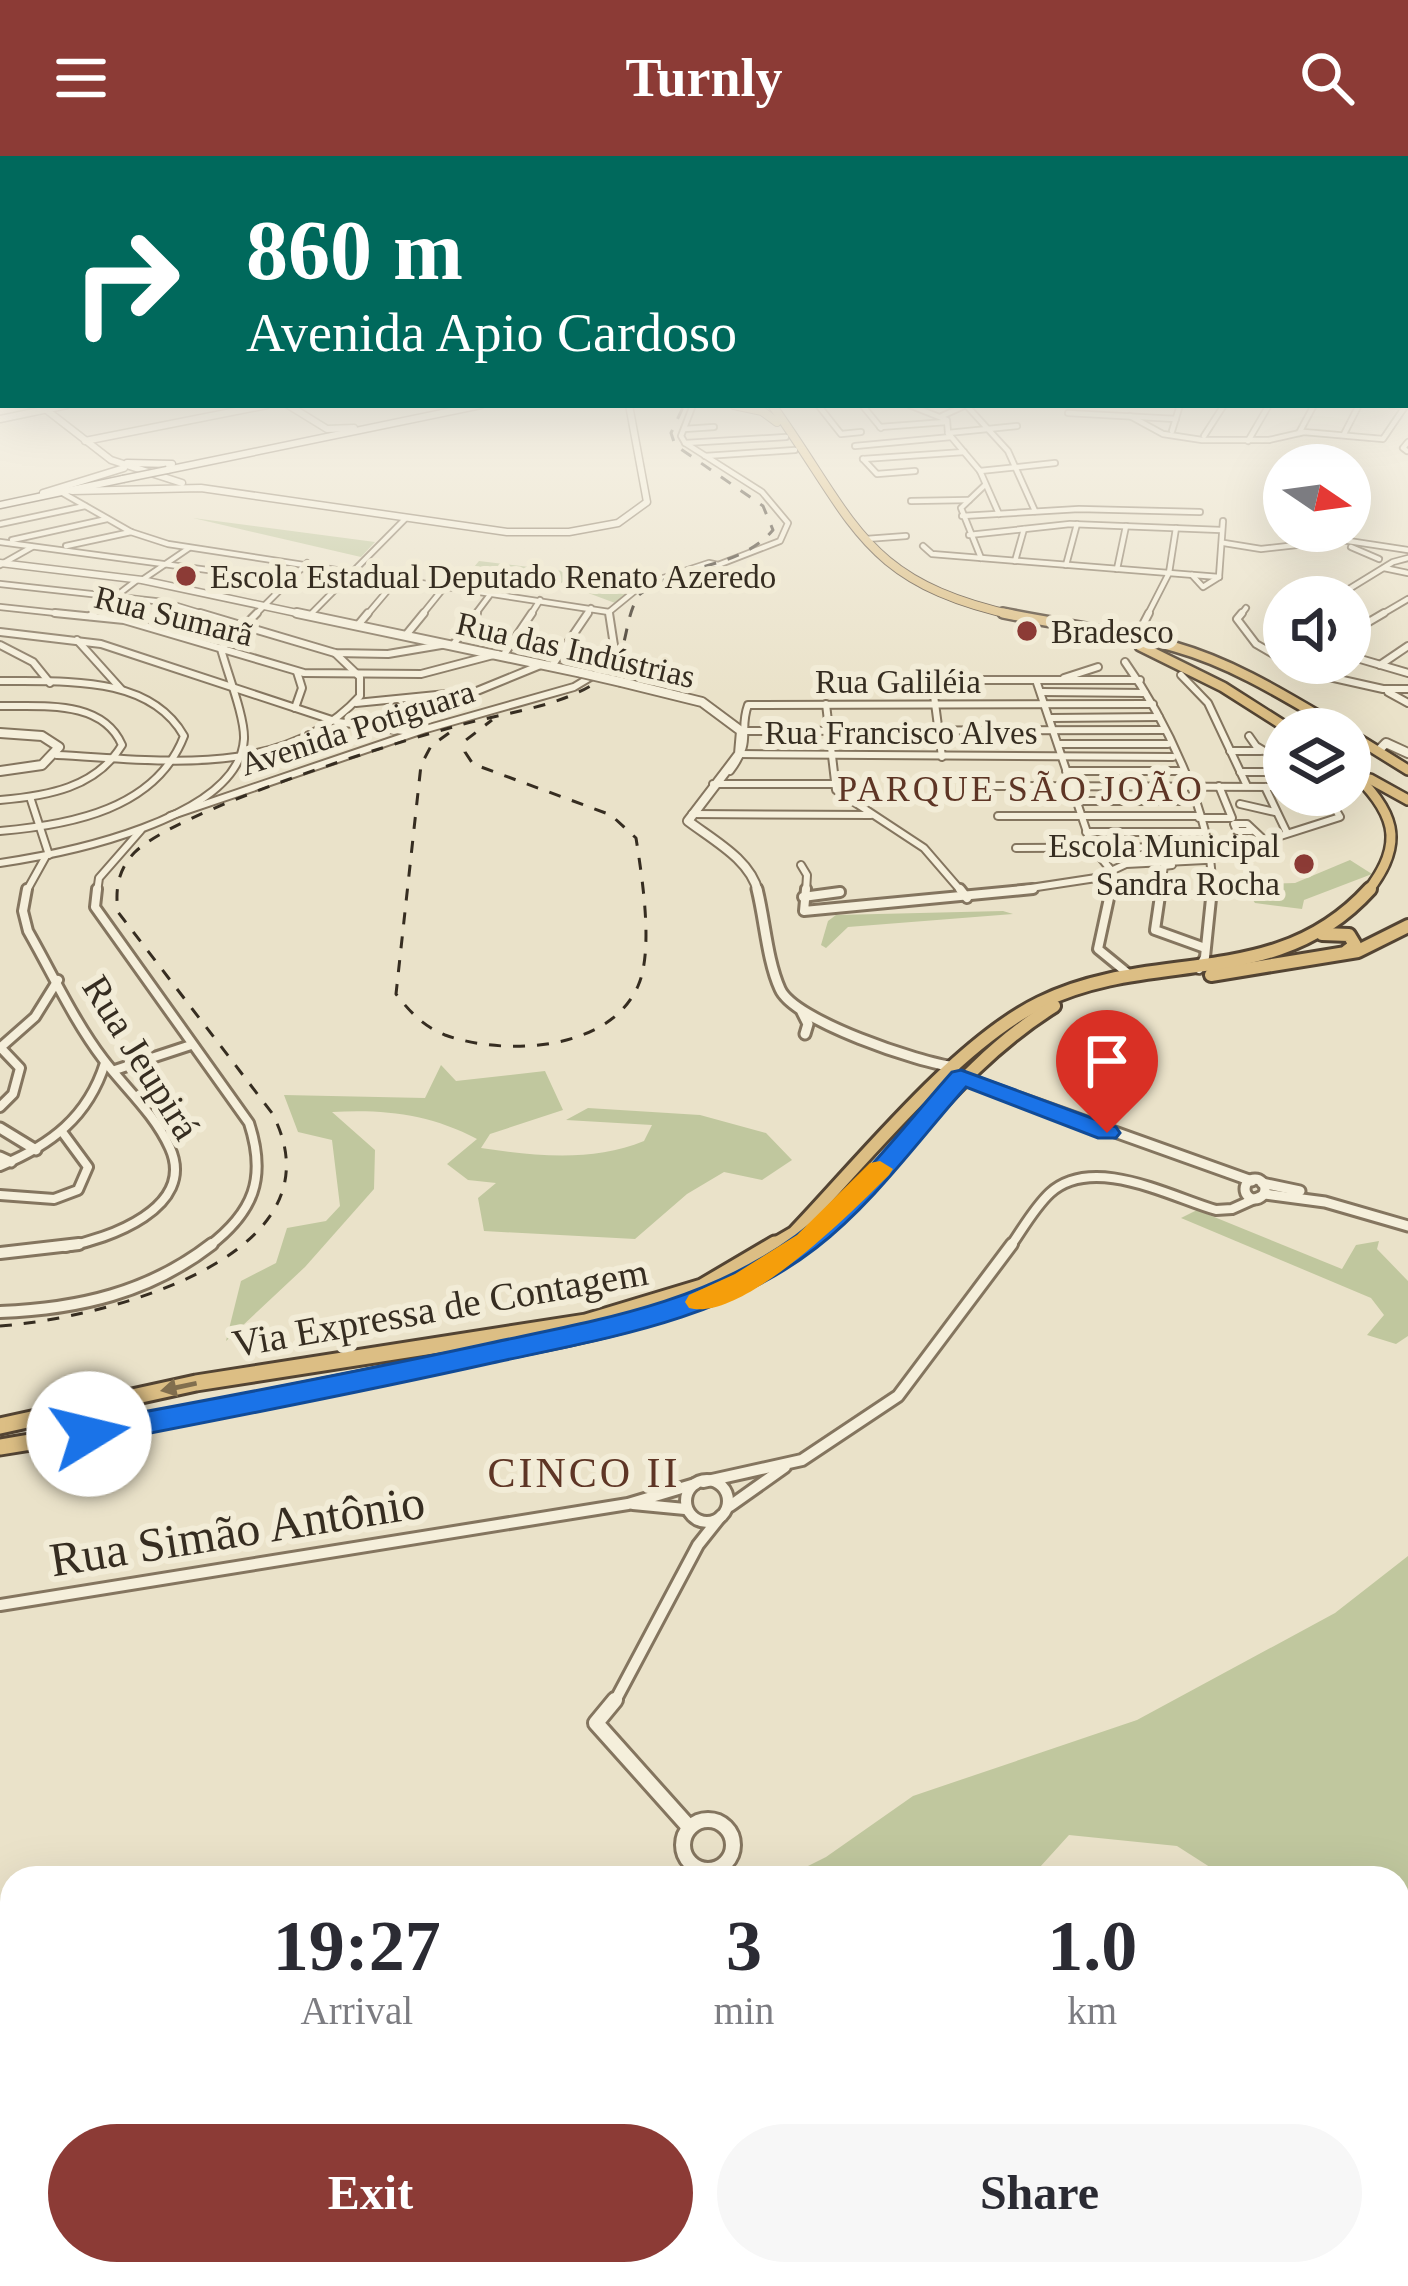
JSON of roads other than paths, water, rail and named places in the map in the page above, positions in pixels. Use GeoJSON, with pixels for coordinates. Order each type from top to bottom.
{"type":"FeatureCollection","features":[{"type":"Feature","properties":{"kind":"highway"},"geometry":{"type":"LineString","coordinates":[[829,498],[865,550],[897,579],[949,601],[1134,644],[1223,687],[1263,712]]}},
{"type":"Feature","properties":{"kind":"highway"},"geometry":{"type":"LineString","coordinates":[[835,498],[889,566],[932,590],[1218,662],[1304,708]]}},
{"type":"Feature","properties":{"kind":"highway"},"geometry":{"type":"LineString","coordinates":[[1223,687],[1212,678],[1213,672],[1245,675]]}},
{"type":"Feature","properties":{"kind":"highway"},"geometry":{"type":"LineString","coordinates":[[1371,747],[1407,769]]}},
{"type":"Feature","properties":{"kind":"highway"},"geometry":{"type":"LineString","coordinates":[[1371,780],[1408,800]]}},
{"type":"Feature","properties":{"kind":"highway"},"geometry":{"type":"LineString","coordinates":[[1308,939],[1387,880],[1400,859],[1401,831],[1393,812],[1371,789]]}},
{"type":"Feature","properties":{"kind":"highway","name":"Via Expressa de Contagem"},"geometry":{"type":"LineString","coordinates":[[0,1447],[345,1385],[672,1313],[745,1280],[823,1226],[955,1074],[1024,1022],[1063,1001],[1126,986],[1337,955],[1371,946],[1408,926]]}},
{"type":"Feature","properties":{"kind":"highway"},"geometry":{"type":"LineString","coordinates":[[1308,939],[1341,933],[1355,940],[1350,950],[1337,955]]}},
{"type":"Feature","properties":{"kind":"highway","name":"Via Expressa de Contagem"},"geometry":{"type":"LineString","coordinates":[[0,1426],[335,1360],[586,1322],[702,1287],[794,1233],[1013,1016],[1078,988],[1199,969],[1278,952],[1308,939]]}},
{"type":"Feature","properties":{"kind":"highway"},"geometry":{"type":"LineString","coordinates":[[335,1360],[353,1369],[345,1385]]}},
{"type":"Feature","properties":{"kind":"highway"},"geometry":{"type":"LineString","coordinates":[[89,1434],[73,1426],[79,1412],[97,1404]]}},
{"type":"Feature","properties":{"kind":"street"},"geometry":{"type":"LineString","coordinates":[[73,498],[131,532],[189,548],[608,612],[642,585],[709,563],[718,565],[780,541],[788,524],[768,498]]}},
{"type":"Feature","properties":{"kind":"street"},"geometry":{"type":"LineString","coordinates":[[289,498],[542,536],[624,523],[644,507],[642,498]]}},
{"type":"Feature","properties":{"kind":"street"},"geometry":{"type":"LineString","coordinates":[[991,498],[998,514]]}},
{"type":"Feature","properties":{"kind":"street"},"geometry":{"type":"LineString","coordinates":[[1029,498],[1035,511]]}},
{"type":"Feature","properties":{"kind":"street"},"geometry":{"type":"LineString","coordinates":[[911,501],[969,500]]}},
{"type":"Feature","properties":{"kind":"street"},"geometry":{"type":"LineString","coordinates":[[969,500],[961,508],[962,516],[981,558]]}},
{"type":"Feature","properties":{"kind":"street"},"geometry":{"type":"LineString","coordinates":[[0,524],[85,506]]}},
{"type":"Feature","properties":{"kind":"street"},"geometry":{"type":"LineString","coordinates":[[1048,510],[1061,524]]}},
{"type":"Feature","properties":{"kind":"street"},"geometry":{"type":"LineString","coordinates":[[962,516],[1048,510],[1200,512]]}},
{"type":"Feature","properties":{"kind":"street"},"geometry":{"type":"LineString","coordinates":[[431,514],[440,523]]}},
{"type":"Feature","properties":{"kind":"street"},"geometry":{"type":"LineString","coordinates":[[0,542],[108,518]]}},
{"type":"Feature","properties":{"kind":"street"},"geometry":{"type":"LineString","coordinates":[[310,615],[406,518]]}},
{"type":"Feature","properties":{"kind":"street"},"geometry":{"type":"LineString","coordinates":[[1192,575],[1203,587],[1219,577],[1223,521]]}},
{"type":"Feature","properties":{"kind":"street"},"geometry":{"type":"LineString","coordinates":[[969,535],[1061,524],[1221,530]]}},
{"type":"Feature","properties":{"kind":"street"},"geometry":{"type":"LineString","coordinates":[[1066,565],[1077,524]]}},
{"type":"Feature","properties":{"kind":"street"},"geometry":{"type":"LineString","coordinates":[[1117,569],[1126,526]]}},
{"type":"Feature","properties":{"kind":"street"},"geometry":{"type":"LineString","coordinates":[[1136,638],[1169,573],[1176,528]]}},
{"type":"Feature","properties":{"kind":"street"},"geometry":{"type":"LineString","coordinates":[[1015,561],[1024,529]]}},
{"type":"Feature","properties":{"kind":"street"},"geometry":{"type":"LineString","coordinates":[[54,548],[131,532]]}},
{"type":"Feature","properties":{"kind":"street"},"geometry":{"type":"LineString","coordinates":[[866,539],[906,536]]}},
{"type":"Feature","properties":{"kind":"street"},"geometry":{"type":"LineString","coordinates":[[0,542],[289,581]]}},
{"type":"Feature","properties":{"kind":"street"},"geometry":{"type":"LineString","coordinates":[[1224,543],[1263,550]]}},
{"type":"Feature","properties":{"kind":"street"},"geometry":{"type":"LineString","coordinates":[[1371,544],[1406,556]]}},
{"type":"Feature","properties":{"kind":"street"},"geometry":{"type":"LineString","coordinates":[[923,545],[932,554],[1219,577]]}},
{"type":"Feature","properties":{"kind":"street"},"geometry":{"type":"LineString","coordinates":[[3,563],[33,546]]}},
{"type":"Feature","properties":{"kind":"street"},"geometry":{"type":"LineString","coordinates":[[90,616],[189,548]]}},
{"type":"Feature","properties":{"kind":"street"},"geometry":{"type":"LineString","coordinates":[[1371,551],[1383,568]]}},
{"type":"Feature","properties":{"kind":"street"},"geometry":{"type":"LineString","coordinates":[[1365,552],[1379,559]]}},
{"type":"Feature","properties":{"kind":"street"},"geometry":{"type":"LineString","coordinates":[[1370,576],[1406,556]]}},
{"type":"Feature","properties":{"kind":"street","name":"Rua das Indústrias"},"geometry":{"type":"LineString","coordinates":[[3,563],[139,580],[547,665],[702,702],[747,730]]}},
{"type":"Feature","properties":{"kind":"street"},"geometry":{"type":"LineString","coordinates":[[0,863],[92,846],[141,830],[190,804],[222,780],[240,755],[244,728],[228,688],[221,649],[307,563]]}},
{"type":"Feature","properties":{"kind":"street"},"geometry":{"type":"LineString","coordinates":[[1383,568],[1408,573]]}},
{"type":"Feature","properties":{"kind":"street"},"geometry":{"type":"LineString","coordinates":[[358,625],[399,578]]}},
{"type":"Feature","properties":{"kind":"street"},"geometry":{"type":"LineString","coordinates":[[0,584],[164,602],[334,653],[388,653],[450,645],[492,592]]}},
{"type":"Feature","properties":{"kind":"street"},"geometry":{"type":"LineString","coordinates":[[406,635],[446,585]]}},
{"type":"Feature","properties":{"kind":"street"},"geometry":{"type":"LineString","coordinates":[[1371,621],[1408,599]]}},
{"type":"Feature","properties":{"kind":"street"},"geometry":{"type":"LineString","coordinates":[[297,672],[360,677],[422,674],[500,655],[540,600]]}},
{"type":"Feature","properties":{"kind":"street","name":"Rua Sumarã"},"geometry":{"type":"LineString","coordinates":[[0,607],[142,624],[297,672],[302,688],[295,708]]}},
{"type":"Feature","properties":{"kind":"street"},"geometry":{"type":"LineString","coordinates":[[356,703],[464,692],[520,677],[547,665],[591,608]]}},
{"type":"Feature","properties":{"kind":"street"},"geometry":{"type":"LineString","coordinates":[[1246,608],[1237,619],[1263,648]]}},
{"type":"Feature","properties":{"kind":"street","name":"Avenida Potiguara"},"geometry":{"type":"LineString","coordinates":[[170,816],[417,732],[586,681],[604,669],[615,652],[608,612]]}},
{"type":"Feature","properties":{"kind":"street"},"geometry":{"type":"LineString","coordinates":[[0,633],[79,642],[336,723],[417,732]]}},
{"type":"Feature","properties":{"kind":"street"},"geometry":{"type":"LineString","coordinates":[[79,642],[122,690]]}},
{"type":"Feature","properties":{"kind":"street"},"geometry":{"type":"LineString","coordinates":[[0,645],[33,662],[50,683]]}},
{"type":"Feature","properties":{"kind":"street"},"geometry":{"type":"LineString","coordinates":[[1380,665],[1408,646]]}},
{"type":"Feature","properties":{"kind":"street"},"geometry":{"type":"LineString","coordinates":[[0,771],[35,767],[57,754],[176,759],[240,755],[294,743],[336,723],[362,692],[360,677],[334,653]]}},
{"type":"Feature","properties":{"kind":"street"},"geometry":{"type":"LineString","coordinates":[[1124,662],[1141,680],[1153,704],[1212,852],[1205,948],[1199,969]]}},
{"type":"Feature","properties":{"kind":"street"},"geometry":{"type":"LineString","coordinates":[[1371,662],[1408,673]]}},
{"type":"Feature","properties":{"kind":"street"},"geometry":{"type":"LineString","coordinates":[[1059,680],[1098,668]]}},
{"type":"Feature","properties":{"kind":"street"},"geometry":{"type":"LineString","coordinates":[[1181,675],[1208,703],[1247,786]]}},
{"type":"Feature","properties":{"kind":"street"},"geometry":{"type":"LineString","coordinates":[[881,686],[932,680],[1141,680]]}},
{"type":"Feature","properties":{"kind":"street"},"geometry":{"type":"LineString","coordinates":[[932,680],[942,757]]}},
{"type":"Feature","properties":{"kind":"street"},"geometry":{"type":"LineString","coordinates":[[1036,680],[1048,705],[1080,817],[1092,847],[1111,870],[1098,950],[1137,976]]}},
{"type":"Feature","properties":{"kind":"street"},"geometry":{"type":"LineString","coordinates":[[0,681],[122,690],[156,703],[177,718],[184,736],[176,759],[162,776],[130,797],[39,826],[0,831]]}},
{"type":"Feature","properties":{"kind":"street"},"geometry":{"type":"LineString","coordinates":[[1357,684],[1408,688]]}},
{"type":"Feature","properties":{"kind":"street"},"geometry":{"type":"LineString","coordinates":[[228,688],[336,723],[405,736]]}},
{"type":"Feature","properties":{"kind":"street"},"geometry":{"type":"LineString","coordinates":[[1383,689],[1408,703]]}},
{"type":"Feature","properties":{"kind":"street"},"geometry":{"type":"LineString","coordinates":[[847,690],[847,705]]}},
{"type":"Feature","properties":{"kind":"street"},"geometry":{"type":"LineString","coordinates":[[1042,692],[1145,693]]}},
{"type":"Feature","properties":{"kind":"street"},"geometry":{"type":"LineString","coordinates":[[826,704],[841,794],[924,848],[967,898]]}},
{"type":"Feature","properties":{"kind":"street","name":"Rua Galiléia"},"geometry":{"type":"LineString","coordinates":[[747,730],[743,719],[748,705],[1153,704]]}},
{"type":"Feature","properties":{"kind":"street"},"geometry":{"type":"LineString","coordinates":[[0,706],[63,710],[104,719],[122,741],[116,757],[81,783],[0,800]]}},
{"type":"Feature","properties":{"kind":"street"},"geometry":{"type":"LineString","coordinates":[[1051,718],[1159,717]]}},
{"type":"Feature","properties":{"kind":"street"},"geometry":{"type":"LineString","coordinates":[[693,817],[742,754],[747,730],[1164,730]]}},
{"type":"Feature","properties":{"kind":"street"},"geometry":{"type":"LineString","coordinates":[[0,734],[48,738],[59,748],[57,754]]}},
{"type":"Feature","properties":{"kind":"street"},"geometry":{"type":"LineString","coordinates":[[1249,736],[1261,751]]}},
{"type":"Feature","properties":{"kind":"street"},"geometry":{"type":"LineString","coordinates":[[1378,751],[1386,743],[1408,753]]}},
{"type":"Feature","properties":{"kind":"street"},"geometry":{"type":"LineString","coordinates":[[1059,744],[1168,744]]}},
{"type":"Feature","properties":{"kind":"street"},"geometry":{"type":"LineString","coordinates":[[1230,751],[1261,751]]}},
{"type":"Feature","properties":{"kind":"street","name":"Rua Francisco Alves"},"geometry":{"type":"LineString","coordinates":[[742,754],[1174,757]]}},
{"type":"Feature","properties":{"kind":"street"},"geometry":{"type":"LineString","coordinates":[[1240,772],[1263,770]]}},
{"type":"Feature","properties":{"kind":"street"},"geometry":{"type":"LineString","coordinates":[[1066,771],[1180,771]]}},
{"type":"Feature","properties":{"kind":"street"},"geometry":{"type":"LineString","coordinates":[[715,785],[871,784]]}},
{"type":"Feature","properties":{"kind":"street"},"geometry":{"type":"LineString","coordinates":[[1219,785],[1233,821]]}},
{"type":"Feature","properties":{"kind":"street"},"geometry":{"type":"LineString","coordinates":[[983,786],[1263,787]]}},
{"type":"Feature","properties":{"kind":"street"},"geometry":{"type":"LineString","coordinates":[[30,797],[48,856]]}},
{"type":"Feature","properties":{"kind":"street"},"geometry":{"type":"LineString","coordinates":[[1076,801],[1192,801]]}},
{"type":"Feature","properties":{"kind":"street"},"geometry":{"type":"LineString","coordinates":[[1226,801],[1263,809]]}},
{"type":"Feature","properties":{"kind":"street","name":"Avenida Potiguara"},"geometry":{"type":"LineString","coordinates":[[190,804],[203,807]]}},
{"type":"Feature","properties":{"kind":"street"},"geometry":{"type":"LineString","coordinates":[[693,817],[872,815]]}},
{"type":"Feature","properties":{"kind":"street"},"geometry":{"type":"LineString","coordinates":[[998,816],[1198,817],[1247,824],[1264,840]]}},
{"type":"Feature","properties":{"kind":"street"},"geometry":{"type":"LineString","coordinates":[[1277,816],[1287,833]]}},
{"type":"Feature","properties":{"kind":"street"},"geometry":{"type":"LineString","coordinates":[[801,865],[807,875],[804,910],[913,898],[967,898],[1096,878],[1126,864],[1244,848],[1339,816]]}},
{"type":"Feature","properties":{"kind":"street"},"geometry":{"type":"LineString","coordinates":[[693,817],[750,870],[781,992],[802,1012],[808,1024],[805,1034]]}},
{"type":"Feature","properties":{"kind":"street"},"geometry":{"type":"LineString","coordinates":[[0,1312],[78,1306],[132,1290],[201,1252],[236,1222],[259,1179],[263,1161],[259,1142],[95,907],[99,878],[141,830]]}},
{"type":"Feature","properties":{"kind":"street"},"geometry":{"type":"LineString","coordinates":[[1086,832],[1204,832]]}},
{"type":"Feature","properties":{"kind":"street"},"geometry":{"type":"LineString","coordinates":[[1016,848],[1212,852]]}},
{"type":"Feature","properties":{"kind":"street","name":"Rua Jeupirá"},"geometry":{"type":"LineString","coordinates":[[0,1252],[44,1252],[97,1241],[124,1228],[161,1199],[176,1166],[170,1149],[116,1070],[105,1063],[22,916],[28,883],[48,856]]}},
{"type":"Feature","properties":{"kind":"street"},"geometry":{"type":"LineString","coordinates":[[1205,948],[1155,930],[1165,865],[1212,868]]}},
{"type":"Feature","properties":{"kind":"street"},"geometry":{"type":"LineString","coordinates":[[803,897],[840,892]]}},
{"type":"Feature","properties":{"kind":"street"},"geometry":{"type":"LineString","coordinates":[[0,1107],[20,1079],[13,1057],[0,1047],[35,1017],[58,980]]}},
{"type":"Feature","properties":{"kind":"street"},"geometry":{"type":"LineString","coordinates":[[802,1012],[1213,1169],[1253,1191],[1324,1202],[1408,1226]]}},
{"type":"Feature","properties":{"kind":"street"},"geometry":{"type":"LineString","coordinates":[[116,1070],[191,1045]]}},
{"type":"Feature","properties":{"kind":"street"},"geometry":{"type":"LineString","coordinates":[[4,1162],[63,1133],[96,1092],[105,1063]]}},
{"type":"Feature","properties":{"kind":"street"},"geometry":{"type":"LineString","coordinates":[[0,1128],[36,1150]]}},
{"type":"Feature","properties":{"kind":"street"},"geometry":{"type":"LineString","coordinates":[[0,1195],[49,1199],[74,1193],[84,1184],[88,1167],[63,1133]]}},
{"type":"Feature","properties":{"kind":"street","name":"Rua Simão Antônio"},"geometry":{"type":"LineString","coordinates":[[0,1606],[628,1504],[789,1463],[827,1447],[898,1396],[1051,1192],[1063,1184],[1107,1179],[1216,1210],[1253,1191]]}},
{"type":"Feature","properties":{"kind":"street","name":"Rua Simão Antônio"},"geometry":{"type":"LineString","coordinates":[[689,1827],[596,1723],[612,1706],[698,1545],[726,1511],[789,1463]]}},
{"type":"Feature","properties":{"kind":"street"},"geometry":{"type":"LineString","coordinates":[[698,1545],[685,1492],[699,1483],[725,1488],[726,1511]]}},
{"type":"Feature","properties":{"kind":"street","name":"Rua Simão Antônio"},"geometry":{"type":"LineString","coordinates":[[628,1504],[689,1512],[726,1511]]}},
{"type":"Feature","properties":{"kind":"street"},"geometry":{"type":"LineString","coordinates":[[699,1866],[690,1862],[681,1841],[689,1827],[705,1821],[728,1829],[734,1844],[729,1859],[713,1866]]}},
{"type":"Feature","properties":{"kind":"railway"},"geometry":{"type":"LineString","coordinates":[[0,1326],[94,1310],[201,1272],[245,1243],[276,1207],[286,1164],[272,1113],[118,912],[119,880],[134,853],[193,818],[286,780],[385,747],[552,702],[588,687],[604,677],[618,659],[639,595],[672,577],[743,553],[773,530],[763,506],[752,498]]}},
{"type":"Feature","properties":{"kind":"railway"},"geometry":{"type":"LineString","coordinates":[[449,733],[431,746],[421,765],[396,994],[430,1027],[469,1042],[524,1046],[579,1036],[624,1008],[643,971],[645,913],[636,838],[611,815],[473,764],[465,752],[466,740],[492,720]]}},
{"type":"Feature","properties":{"kind":"place","name":"Escola Estadual Deputado Renato Azeredo"},"geometry":{"type":"Point","coordinates":[186,576]}},
{"type":"Feature","properties":{"kind":"place","name":"Bradesco"},"geometry":{"type":"Point","coordinates":[1027,631]}},
{"type":"Feature","properties":{"kind":"place","name":"Escola Municipal Sandra Rocha"},"geometry":{"type":"Point","coordinates":[1304,864]}},
{"type":"Feature","properties":{"kind":"district","name":"PARQUE SÃO JOÃO"},"geometry":{"type":"Point","coordinates":[1021,788]}},
{"type":"Feature","properties":{"kind":"district","name":"CINCO II"},"geometry":{"type":"Point","coordinates":[584,1472]}}]}
